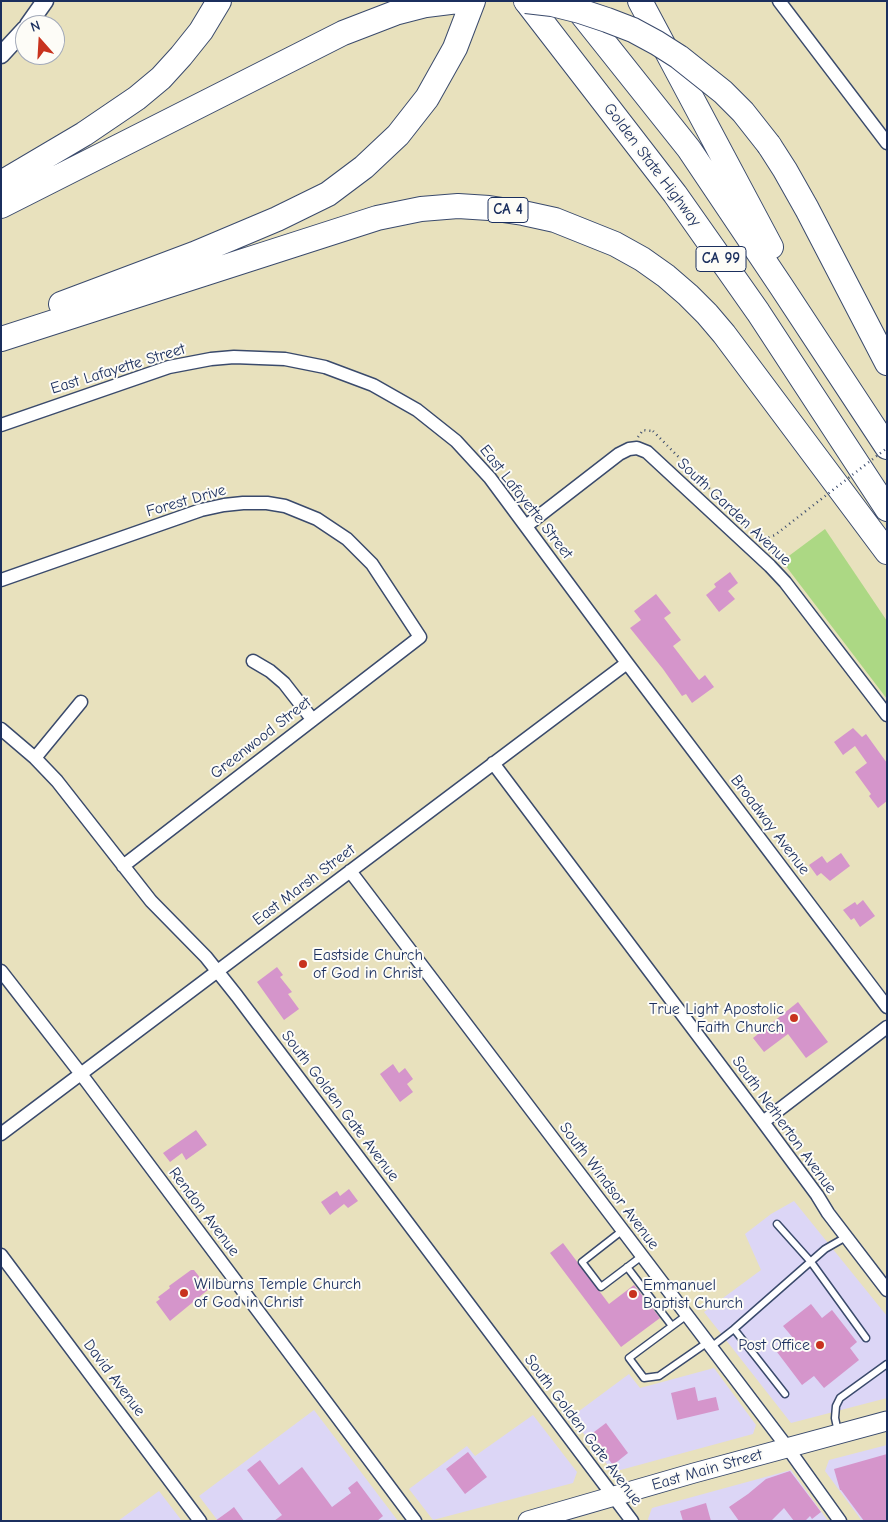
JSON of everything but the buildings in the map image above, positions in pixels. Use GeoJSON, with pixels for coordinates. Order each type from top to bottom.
{"type":"FeatureCollection","features":[{"type":"Feature","properties":{"kind":"highway"},"geometry":{"type":"LineString","coordinates":[[1,183],[84,134],[138,98],[161,78],[181,56],[201,31],[220,1]]}},
{"type":"Feature","properties":{"kind":"highway"},"geometry":{"type":"LineString","coordinates":[[526,1],[552,4],[580,11],[633,30],[679,57],[723,92],[743,112],[769,145],[785,170],[887,363]]}},
{"type":"Feature","properties":{"kind":"highway","name":"Golden State Highway"},"geometry":{"type":"LineString","coordinates":[[526,1],[686,209],[758,312],[887,510]]}},
{"type":"Feature","properties":{"kind":"highway","name":"CA 99"},"geometry":{"type":"LineString","coordinates":[[571,1],[689,149],[782,286],[887,447]]}},
{"type":"Feature","properties":{"kind":"highway"},"geometry":{"type":"LineString","coordinates":[[640,1],[783,269],[782,286]]}},
{"type":"Feature","properties":{"kind":"highway"},"geometry":{"type":"LineString","coordinates":[[1,206],[343,33],[395,13],[426,5],[466,7],[455,48],[427,98],[398,135],[364,167],[328,194],[277,219],[202,251],[1,327]]}},
{"type":"Feature","properties":{"kind":"highway","name":"CA 4"},"geometry":{"type":"LineString","coordinates":[[1,339],[377,218],[421,209],[458,206],[531,214],[554,220],[615,244],[642,259],[688,295],[724,334],[887,552]]}},
{"type":"Feature","properties":{"kind":"main road","name":"East Main Street"},"geometry":{"type":"LineString","coordinates":[[528,1521],[787,1447],[887,1421]]}},
{"type":"Feature","properties":{"kind":"street"},"geometry":{"type":"LineString","coordinates":[[35,15],[44,1]]}},
{"type":"Feature","properties":{"kind":"street"},"geometry":{"type":"LineString","coordinates":[[779,1],[887,143]]}},
{"type":"Feature","properties":{"kind":"street"},"geometry":{"type":"LineString","coordinates":[[1,55],[15,40]]}},
{"type":"Feature","properties":{"kind":"street","name":"East Lafayette Street"},"geometry":{"type":"LineString","coordinates":[[1,425],[169,367],[211,359],[234,357],[285,359],[326,367],[350,375],[373,384],[417,410],[456,441],[490,478],[627,663]]}},
{"type":"Feature","properties":{"kind":"street","name":"South Garden Avenue"},"geometry":{"type":"LineString","coordinates":[[526,526],[619,454],[629,449],[637,448],[647,452],[785,582],[887,715]]}},
{"type":"Feature","properties":{"kind":"street","name":"Forest Drive"},"geometry":{"type":"LineString","coordinates":[[1,580],[202,510],[243,503],[285,506],[318,519],[347,540],[372,564],[420,637]]}},
{"type":"Feature","properties":{"kind":"street","name":"Greenwood Street"},"geometry":{"type":"LineString","coordinates":[[123,866],[420,637]]}},
{"type":"Feature","properties":{"kind":"street"},"geometry":{"type":"LineString","coordinates":[[253,661],[270,671],[284,683],[312,719]]}},
{"type":"Feature","properties":{"kind":"street","name":"East Marsh Street"},"geometry":{"type":"LineString","coordinates":[[1,1134],[627,663]]}},
{"type":"Feature","properties":{"kind":"street","name":"Broadway Avenue"},"geometry":{"type":"LineString","coordinates":[[627,663],[887,1007]]}},
{"type":"Feature","properties":{"kind":"street"},"geometry":{"type":"LineString","coordinates":[[35,758],[81,702]]}},
{"type":"Feature","properties":{"kind":"street","name":"South Golden Gate Avenue"},"geometry":{"type":"LineString","coordinates":[[1,729],[57,780],[151,901],[206,957],[632,1521]]}},
{"type":"Feature","properties":{"kind":"street","name":"South Netherton Avenue"},"geometry":{"type":"LineString","coordinates":[[493,763],[887,1290]]}},
{"type":"Feature","properties":{"kind":"street","name":"South Windsor Avenue"},"geometry":{"type":"LineString","coordinates":[[350,871],[787,1447],[840,1521]]}},
{"type":"Feature","properties":{"kind":"street","name":"Rendon Avenue"},"geometry":{"type":"LineString","coordinates":[[1,971],[81,1074],[415,1521]]}},
{"type":"Feature","properties":{"kind":"street"},"geometry":{"type":"LineString","coordinates":[[763,1122],[887,1027]]}},
{"type":"Feature","properties":{"kind":"street","name":"David Avenue"},"geometry":{"type":"LineString","coordinates":[[1,1255],[200,1521]]}},
{"type":"Feature","properties":{"kind":"lane"},"geometry":{"type":"LineString","coordinates":[[778,1224],[811,1262],[866,1338]]}},
{"type":"Feature","properties":{"kind":"lane"},"geometry":{"type":"LineString","coordinates":[[622,1230],[582,1262],[600,1286],[642,1256]]}},
{"type":"Feature","properties":{"kind":"lane"},"geometry":{"type":"LineString","coordinates":[[687,1316],[629,1358],[644,1378],[659,1376],[734,1329],[825,1249],[846,1236]]}},
{"type":"Feature","properties":{"kind":"lane"},"geometry":{"type":"LineString","coordinates":[[627,1267],[672,1326]]}},
{"type":"Feature","properties":{"kind":"lane"},"geometry":{"type":"LineString","coordinates":[[734,1329],[784,1394]]}},
{"type":"Feature","properties":{"kind":"lane"},"geometry":{"type":"LineString","coordinates":[[838,1434],[835,1418],[836,1406],[840,1398],[887,1364]]}},
{"type":"Feature","properties":{"kind":"path"},"geometry":{"type":"LineString","coordinates":[[653,431],[752,532],[765,539],[775,535],[887,447]]}},
{"type":"Feature","properties":{"kind":"shaded area"},"geometry":{"type":"Polygon","coordinates":[[[794,1201],[887,1316],[887,1398],[791,1423],[704,1312],[761,1270],[745,1234],[771,1214],[794,1201]]]}},
{"type":"Feature","properties":{"kind":"shaded area"},"geometry":{"type":"Polygon","coordinates":[[[714,1368],[756,1425],[753,1434],[613,1472],[571,1417],[629,1374],[640,1388],[714,1368]]]}},
{"type":"Feature","properties":{"kind":"shaded area"},"geometry":{"type":"Polygon","coordinates":[[[314,1410],[398,1521],[218,1521],[199,1496],[314,1410]]]}},
{"type":"Feature","properties":{"kind":"shaded area"},"geometry":{"type":"Polygon","coordinates":[[[533,1415],[577,1472],[573,1483],[433,1520],[409,1489],[467,1446],[475,1456],[533,1415]]]}},
{"type":"Feature","properties":{"kind":"shaded area"},"geometry":{"type":"Polygon","coordinates":[[[887,1445],[887,1521],[862,1521],[825,1471],[829,1460],[887,1445]]]}},
{"type":"Feature","properties":{"kind":"shaded area"},"geometry":{"type":"Polygon","coordinates":[[[791,1470],[828,1521],[649,1521],[648,1519],[652,1508],[791,1470]]]}},
{"type":"Feature","properties":{"kind":"shaded area"},"geometry":{"type":"Polygon","coordinates":[[[159,1491],[182,1521],[118,1521],[159,1491]]]}},
{"type":"Feature","properties":{"kind":"green space"},"geometry":{"type":"Polygon","coordinates":[[[825,529],[887,621],[887,699],[782,561],[825,529]]]}},
{"type":"Feature","properties":{"kind":"place","name":"Eastside Church of God in Christ"},"geometry":{"type":"Point","coordinates":[303,964]}},
{"type":"Feature","properties":{"kind":"place","name":"True Light Apostolic Faith Church"},"geometry":{"type":"Point","coordinates":[794,1018]}},
{"type":"Feature","properties":{"kind":"place","name":"Wilburns Temple Church of God in Christ"},"geometry":{"type":"Point","coordinates":[184,1293]}},
{"type":"Feature","properties":{"kind":"place","name":"Emmanuel Baptist Church"},"geometry":{"type":"Point","coordinates":[633,1294]}},
{"type":"Feature","properties":{"kind":"place","name":"Post Office"},"geometry":{"type":"Point","coordinates":[820,1345]}}]}
